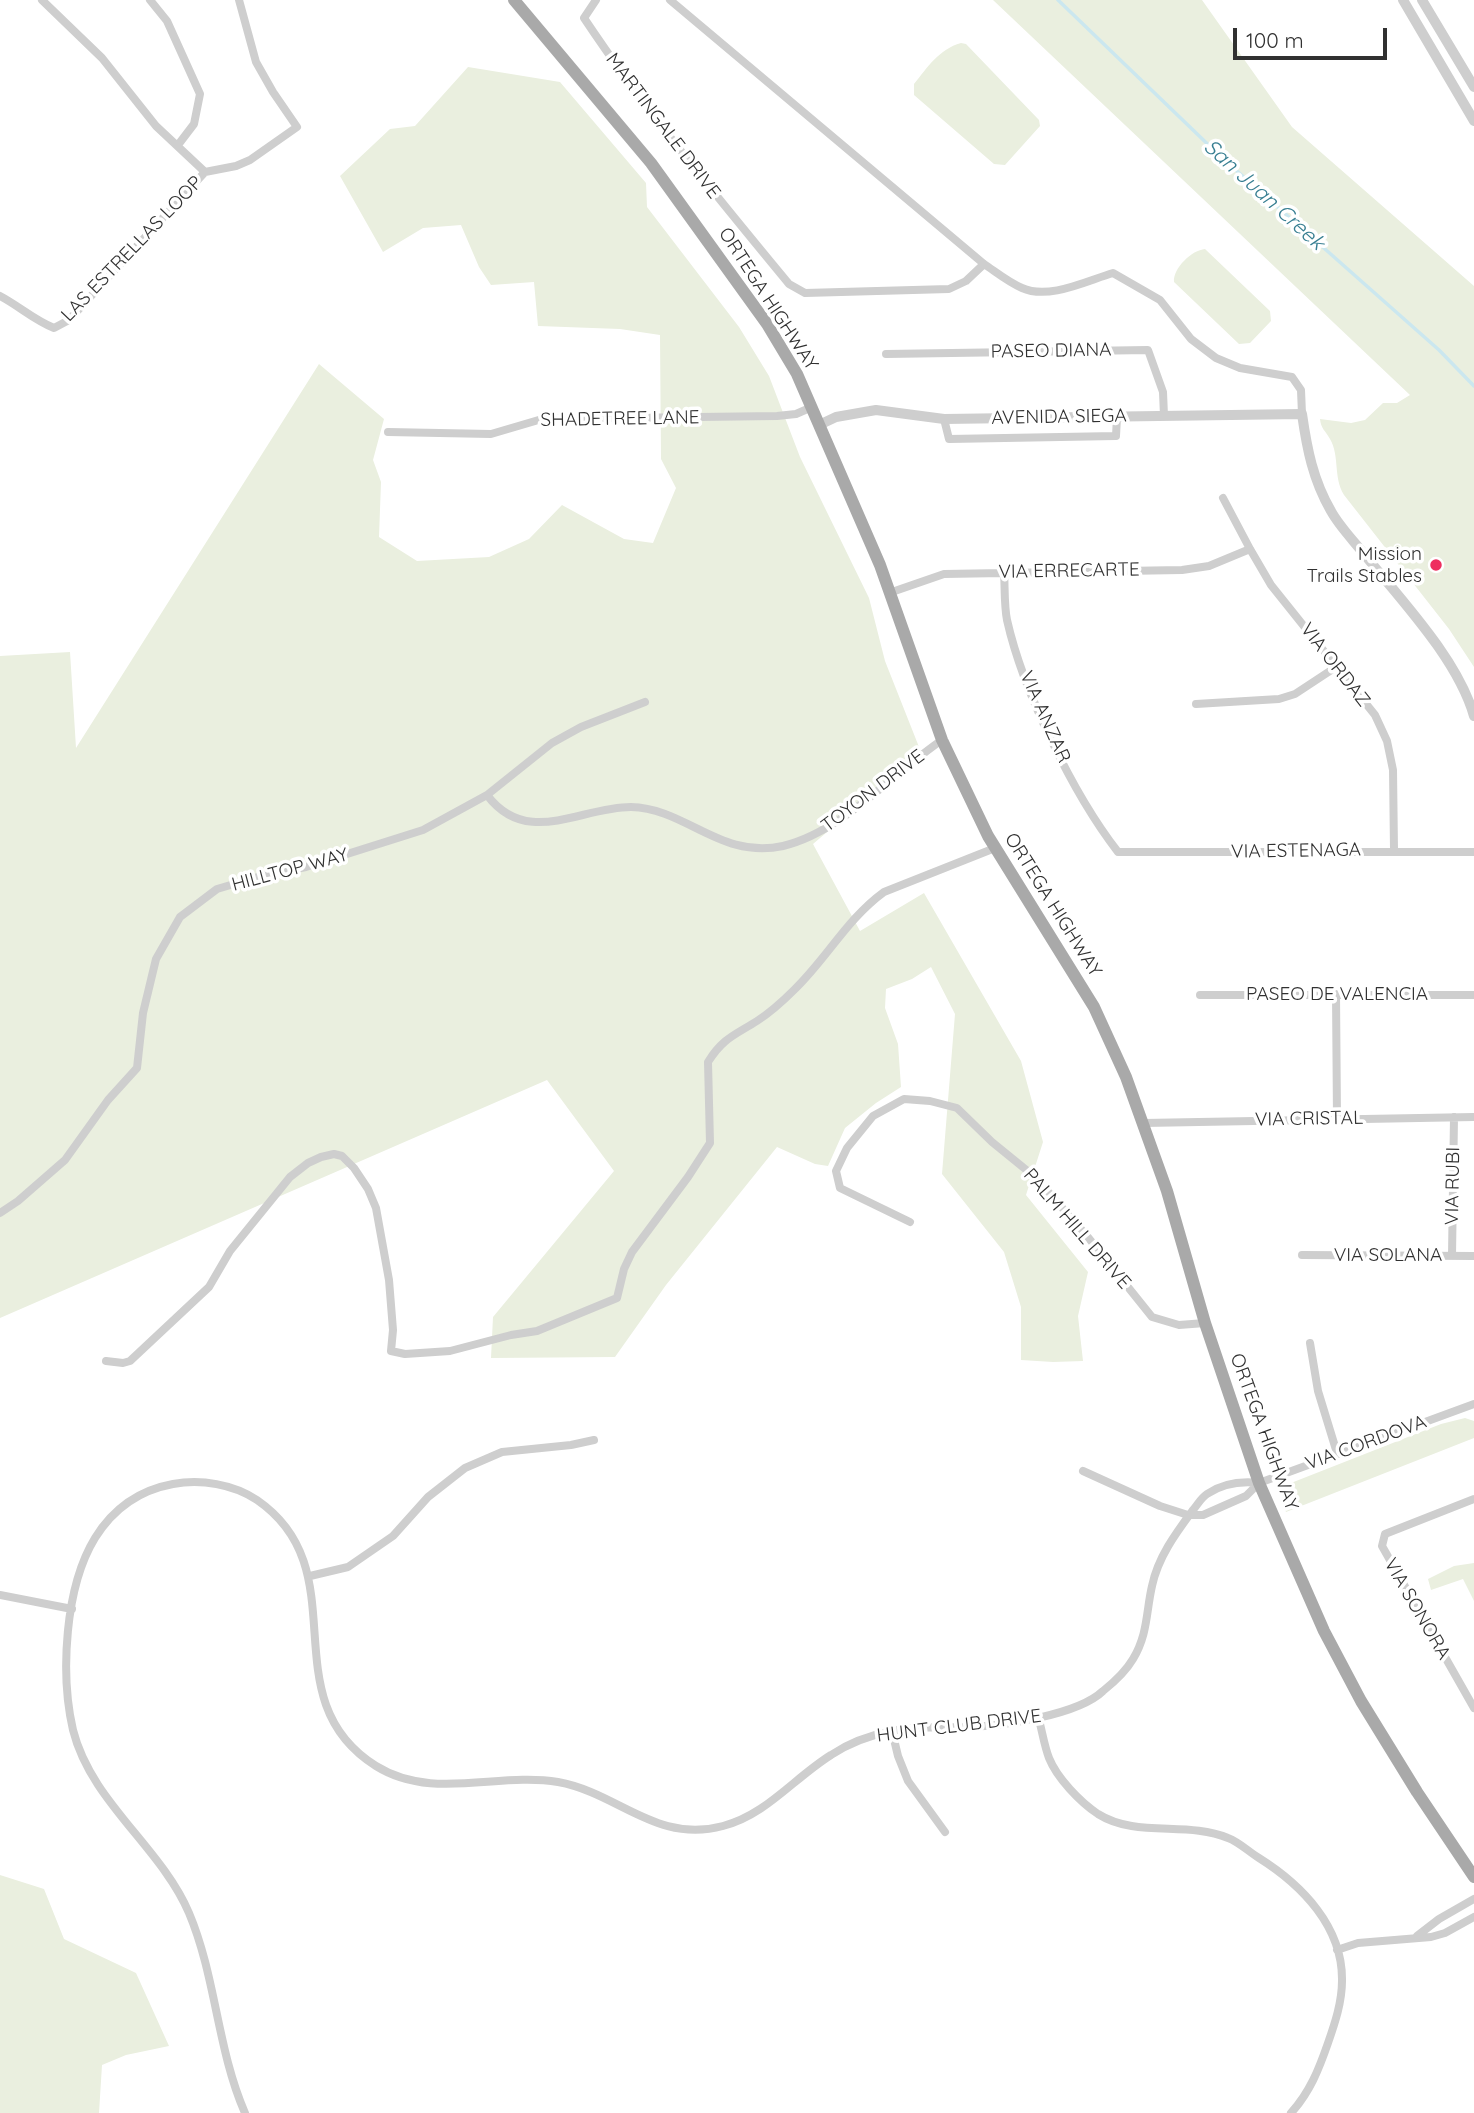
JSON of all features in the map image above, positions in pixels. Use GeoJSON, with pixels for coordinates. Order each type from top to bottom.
{"type":"FeatureCollection","features":[{"type":"Feature","properties":{"kind":"main road","name":"ORTEGA HIGHWAY"},"geometry":{"type":"LineString","coordinates":[[514,0],[603,103],[697,225],[767,324],[797,374],[867,534],[942,740],[995,848],[1094,1007],[1126,1077],[1167,1191],[1205,1323],[1259,1483],[1324,1631],[1361,1701],[1474,1877]]}},
{"type":"Feature","properties":{"kind":"street","name":"LAS ESTRELLAS LOOP"},"geometry":{"type":"LineString","coordinates":[[0,296],[19,306],[37,322],[54,328],[69,320],[205,172],[156,126],[102,58],[43,0]]}},
{"type":"Feature","properties":{"kind":"street"},"geometry":{"type":"LineString","coordinates":[[150,0],[167,21],[200,94],[194,124],[178,145]]}},
{"type":"Feature","properties":{"kind":"street"},"geometry":{"type":"LineString","coordinates":[[205,172],[236,166],[250,160],[297,127],[256,62],[239,0]]}},
{"type":"Feature","properties":{"kind":"street","name":"MARTINGALE DRIVE"},"geometry":{"type":"LineString","coordinates":[[596,0],[584,18],[621,72],[789,284],[805,293],[949,289],[966,281],[984,264]]}},
{"type":"Feature","properties":{"kind":"street"},"geometry":{"type":"LineString","coordinates":[[670,0],[984,264],[1024,289],[1043,292],[1063,289],[1113,273],[1160,300],[1191,339],[1216,358],[1240,368],[1292,377],[1301,390],[1307,450],[1317,484],[1332,514],[1438,646],[1457,676],[1474,716]]}},
{"type":"Feature","properties":{"kind":"street"},"geometry":{"type":"LineString","coordinates":[[1403,0],[1474,121]]}},
{"type":"Feature","properties":{"kind":"street"},"geometry":{"type":"LineString","coordinates":[[1422,0],[1474,87]]}},
{"type":"Feature","properties":{"kind":"street","name":"PASEO DIANA"},"geometry":{"type":"LineString","coordinates":[[886,354],[1147,349],[1163,392],[1164,416]]}},
{"type":"Feature","properties":{"kind":"street","name":"SHADETREE LANE"},"geometry":{"type":"LineString","coordinates":[[388,432],[491,434],[542,418],[786,416],[812,407]]}},
{"type":"Feature","properties":{"kind":"street","name":"AVENIDA SIEGA"},"geometry":{"type":"LineString","coordinates":[[819,425],[836,417],[876,410],[944,419],[1302,414]]}},
{"type":"Feature","properties":{"kind":"street"},"geometry":{"type":"LineString","coordinates":[[944,419],[949,439],[1116,436],[1116,417]]}},
{"type":"Feature","properties":{"kind":"street","name":"VIA ORDAZ"},"geometry":{"type":"LineString","coordinates":[[1223,498],[1271,585],[1374,715],[1387,741],[1393,769],[1394,850]]}},
{"type":"Feature","properties":{"kind":"street","name":"VIA ERRECARTE"},"geometry":{"type":"LineString","coordinates":[[889,593],[944,574],[1182,569],[1209,566],[1250,550]]}},
{"type":"Feature","properties":{"kind":"street","name":"VIA ANZAR"},"geometry":{"type":"LineString","coordinates":[[1004,572],[1006,618],[1024,674],[1048,733],[1102,831],[1118,852]]}},
{"type":"Feature","properties":{"kind":"street"},"geometry":{"type":"LineString","coordinates":[[1196,704],[1279,699],[1294,694],[1336,667]]}},
{"type":"Feature","properties":{"kind":"street","name":"HILLTOP WAY"},"geometry":{"type":"LineString","coordinates":[[0,1213],[65,1160],[108,1100],[137,1068],[143,1013],[156,959],[180,917],[217,889],[306,867],[423,830],[487,795],[552,743],[581,727],[645,702]]}},
{"type":"Feature","properties":{"kind":"street","name":"TOYON DRIVE"},"geometry":{"type":"LineString","coordinates":[[487,795],[497,808],[518,819],[556,822],[631,807],[668,816],[722,842],[758,847],[781,846],[802,840],[830,825],[942,740]]}},
{"type":"Feature","properties":{"kind":"street"},"geometry":{"type":"LineString","coordinates":[[106,1361],[130,1361],[203,1294],[215,1280],[230,1251],[290,1177],[302,1166],[328,1155],[342,1156],[348,1161],[364,1182],[376,1209],[389,1280],[393,1330],[391,1351],[405,1354],[450,1351],[537,1331],[617,1298],[624,1269],[632,1252],[710,1143],[708,1062],[715,1051],[732,1034],[757,1021],[797,987],[870,903],[884,892],[995,848]]}},
{"type":"Feature","properties":{"kind":"street","name":"VIA ESTENAGA"},"geometry":{"type":"LineString","coordinates":[[1118,852],[1474,852]]}},
{"type":"Feature","properties":{"kind":"street"},"geometry":{"type":"LineString","coordinates":[[1336,994],[1337,1119]]}},
{"type":"Feature","properties":{"kind":"street","name":"PASEO DE VALENCIA"},"geometry":{"type":"LineString","coordinates":[[1200,995],[1474,995]]}},
{"type":"Feature","properties":{"kind":"street","name":"PALM HILL DRIVE"},"geometry":{"type":"LineString","coordinates":[[910,1222],[840,1188],[836,1171],[847,1148],[873,1116],[904,1099],[940,1102],[957,1108],[1035,1177],[1152,1317],[1180,1325],[1205,1323]]}},
{"type":"Feature","properties":{"kind":"street","name":"VIA RUBI"},"geometry":{"type":"LineString","coordinates":[[1452,1256],[1454,1117]]}},
{"type":"Feature","properties":{"kind":"street","name":"VIA CRISTAL"},"geometry":{"type":"LineString","coordinates":[[1144,1123],[1474,1117]]}},
{"type":"Feature","properties":{"kind":"street","name":"VIA SOLANA"},"geometry":{"type":"LineString","coordinates":[[1302,1255],[1474,1256]]}},
{"type":"Feature","properties":{"kind":"street"},"geometry":{"type":"LineString","coordinates":[[1310,1343],[1318,1391],[1338,1453]]}},
{"type":"Feature","properties":{"kind":"street","name":"VIA CORDOVA"},"geometry":{"type":"LineString","coordinates":[[1259,1483],[1474,1404]]}},
{"type":"Feature","properties":{"kind":"street"},"geometry":{"type":"LineString","coordinates":[[310,1576],[348,1567],[393,1535],[428,1497],[475,1463],[502,1452],[594,1440]]}},
{"type":"Feature","properties":{"kind":"street"},"geometry":{"type":"LineString","coordinates":[[1083,1471],[1188,1516],[1203,1515],[1246,1496],[1259,1483]]}},
{"type":"Feature","properties":{"kind":"street","name":"HUNT CLUB DRIVE"},"geometry":{"type":"LineString","coordinates":[[245,2113],[231,2074],[207,1968],[188,1910],[167,1876],[105,1795],[85,1762],[74,1732],[66,1665],[77,1584],[92,1542],[109,1519],[136,1496],[178,1483],[200,1481],[225,1486],[253,1497],[282,1521],[299,1545],[310,1576],[316,1665],[325,1705],[341,1735],[374,1765],[410,1781],[432,1785],[522,1780],[558,1782],[592,1792],[647,1821],[688,1831],[705,1830],[747,1818],[830,1755],[869,1737],[892,1731],[994,1725],[1070,1710],[1099,1696],[1132,1661],[1148,1623],[1152,1585],[1167,1547],[1202,1495],[1240,1480],[1259,1483]]}},
{"type":"Feature","properties":{"kind":"street","name":"VIA SONORA"},"geometry":{"type":"LineString","coordinates":[[1474,1499],[1385,1534],[1382,1546],[1474,1708]]}},
{"type":"Feature","properties":{"kind":"street"},"geometry":{"type":"LineString","coordinates":[[0,1595],[72,1609]]}},
{"type":"Feature","properties":{"kind":"street"},"geometry":{"type":"LineString","coordinates":[[1038,1716],[1049,1759],[1063,1780],[1098,1814],[1139,1826],[1195,1830],[1229,1838],[1276,1868],[1304,1892],[1323,1916],[1338,1950],[1342,1980],[1337,2018],[1314,2080],[1304,2099],[1291,2113]]}},
{"type":"Feature","properties":{"kind":"street"},"geometry":{"type":"LineString","coordinates":[[892,1731],[908,1781],[945,1832]]}},
{"type":"Feature","properties":{"kind":"street"},"geometry":{"type":"LineString","coordinates":[[1417,1936],[1438,1919],[1474,1899]]}},
{"type":"Feature","properties":{"kind":"street"},"geometry":{"type":"LineString","coordinates":[[1338,1950],[1358,1943],[1417,1936],[1431,1937],[1445,1933],[1474,1917]]}},
{"type":"Feature","properties":{"kind":"street"},"geometry":{"type":"LineString","coordinates":[[1438,1919],[1445,1933]]}},
{"type":"Feature","properties":{"kind":"green space"},"geometry":{"type":"Polygon","coordinates":[[[993,0],[1202,0],[1292,127],[1474,286],[1474,667],[1449,629],[1344,495],[1335,452],[1320,419],[1351,423],[1365,420],[1383,403],[1397,403],[1410,395],[993,0]]]}},
{"type":"Feature","properties":{"kind":"green space"},"geometry":{"type":"Polygon","coordinates":[[[961,43],[966,44],[1039,120],[1040,126],[1005,165],[994,164],[914,95],[914,84],[929,66],[940,54],[961,43]]]}},
{"type":"Feature","properties":{"kind":"green space"},"geometry":{"type":"Polygon","coordinates":[[[468,67],[560,82],[646,183],[647,207],[739,327],[769,376],[800,457],[869,598],[885,661],[921,752],[813,844],[860,931],[924,893],[1021,1061],[1043,1142],[1026,1195],[1088,1272],[1078,1316],[1083,1361],[1021,1360],[1021,1307],[1004,1252],[942,1174],[955,1014],[931,967],[912,979],[886,989],[885,1008],[898,1044],[901,1087],[845,1128],[828,1166],[815,1164],[777,1147],[666,1285],[615,1357],[491,1358],[493,1317],[614,1171],[547,1080],[0,1318],[0,656],[70,652],[76,748],[319,364],[384,419],[373,460],[381,482],[379,537],[417,561],[489,557],[529,539],[562,505],[624,539],[653,543],[676,488],[661,459],[660,335],[620,329],[538,326],[534,282],[491,285],[479,267],[461,225],[423,228],[383,252],[340,176],[390,129],[415,126],[468,67]]]}},
{"type":"Feature","properties":{"kind":"green space"},"geometry":{"type":"Polygon","coordinates":[[[1205,249],[1270,311],[1271,321],[1250,343],[1239,344],[1174,282],[1184,261],[1205,249]]]}},
{"type":"Feature","properties":{"kind":"green space"},"geometry":{"type":"Polygon","coordinates":[[[1465,1418],[1474,1421],[1474,1438],[1286,1512],[1282,1501],[1284,1488],[1291,1483],[1441,1424],[1465,1418]]]}},
{"type":"Feature","properties":{"kind":"green space"},"geometry":{"type":"Polygon","coordinates":[[[1474,1563],[1474,1601],[1463,1579],[1431,1590],[1428,1579],[1454,1566],[1474,1563]]]}},
{"type":"Feature","properties":{"kind":"green space"},"geometry":{"type":"Polygon","coordinates":[[[0,1875],[44,1889],[64,1939],[136,1973],[169,2046],[126,2055],[102,2065],[99,2113],[0,2113],[0,1875]]]}},
{"type":"Feature","properties":{"kind":"waterway","name":"San Juan Creek"},"geometry":{"type":"LineString","coordinates":[[1058,0],[1220,156],[1439,350],[1474,386]]}},
{"type":"Feature","properties":{"kind":"place","name":"Mission Trails Stables"},"geometry":{"type":"Point","coordinates":[1436,565]}}]}
